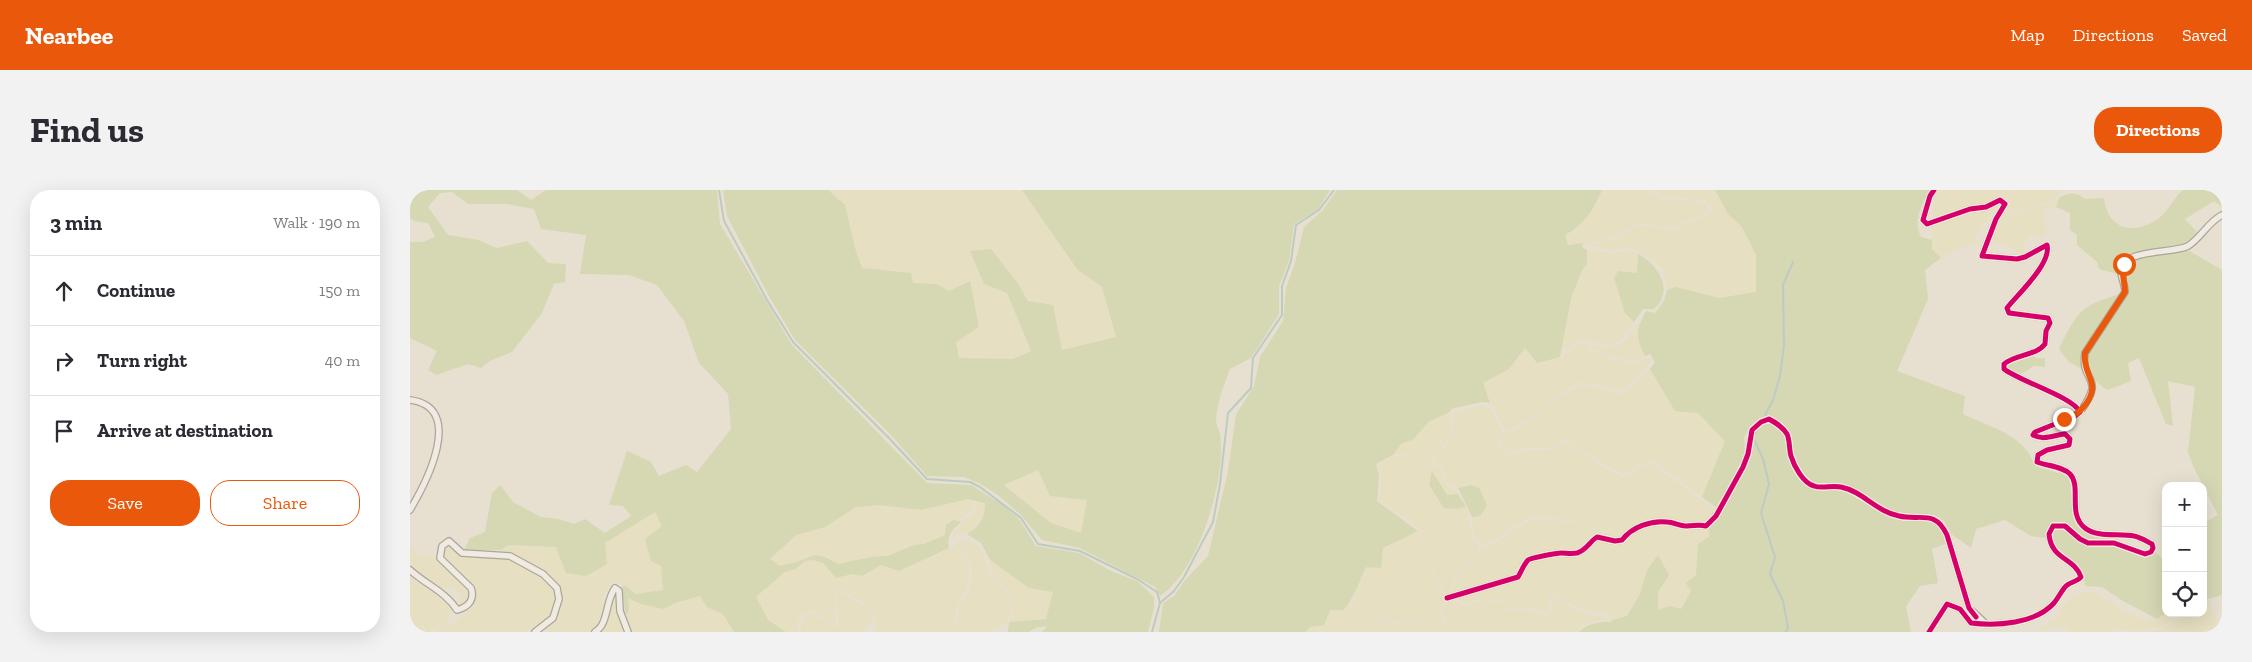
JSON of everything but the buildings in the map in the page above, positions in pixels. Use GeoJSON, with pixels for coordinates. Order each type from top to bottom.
{"type":"FeatureCollection","features":[{"type":"Feature","properties":{"kind":"street"},"geometry":{"type":"LineString","coordinates":[[1934,190],[1930,196],[1924,220],[1927,224],[1970,209],[1986,207],[2000,200],[2005,204],[1996,219],[1982,256],[2017,259],[2033,254],[2047,245],[2047,256],[2037,273],[2007,308],[2009,313],[2016,315],[2048,318],[2050,323],[2046,331],[2045,344],[2037,350],[2009,359],[2004,364],[2004,369],[2011,375],[2046,389],[2077,406],[2080,412]]}},
{"type":"Feature","properties":{"kind":"street"},"geometry":{"type":"LineString","coordinates":[[1930,632],[1947,604],[1960,609],[1971,622],[1987,625],[2006,623],[2039,613],[2053,604],[2066,585],[2078,581],[2081,577],[2079,570],[2053,550],[2049,534],[2053,526],[2066,526],[2080,539],[2088,542],[2114,543],[2146,554],[2151,552],[2152,544],[2134,536],[2094,532],[2085,529],[2078,520],[2075,507],[2074,483],[2070,474],[2058,468],[2037,462],[2038,455],[2047,450],[2069,445],[2070,439],[2066,434],[2049,438],[2037,438],[2033,435],[2035,432],[2080,412],[2091,397],[2094,388],[2084,362],[2085,353],[2125,292],[2125,283],[2121,273],[2124,264],[2131,258],[2144,254],[2186,247],[2215,219],[2222,215]]}},
{"type":"Feature","properties":{"kind":"street"},"geometry":{"type":"LineString","coordinates":[[410,400],[427,405],[434,411],[438,425],[438,444],[431,472],[410,510]]}},
{"type":"Feature","properties":{"kind":"street"},"geometry":{"type":"LineString","coordinates":[[1447,598],[1518,577],[1526,561],[1533,557],[1547,557],[1556,553],[1574,554],[1585,550],[1591,541],[1597,537],[1615,542],[1622,540],[1626,534],[1652,522],[1667,522],[1685,527],[1696,524],[1706,526],[1716,516],[1743,466],[1748,454],[1752,430],[1762,422],[1770,419],[1787,434],[1791,458],[1805,480],[1813,486],[1840,487],[1850,490],[1883,510],[1898,516],[1936,519],[1942,525],[1969,608],[1987,625]]}},
{"type":"Feature","properties":{"kind":"street"},"geometry":{"type":"LineString","coordinates":[[410,570],[421,580],[445,595],[457,610],[465,608],[471,602],[473,594],[471,588],[440,558],[442,546],[449,541],[462,553],[510,556],[543,574],[557,588],[559,599],[553,618],[535,632]]}},
{"type":"Feature","properties":{"kind":"street"},"geometry":{"type":"LineString","coordinates":[[595,632],[602,624],[609,597],[616,588],[620,591],[620,611],[628,632]]}},
{"type":"Feature","properties":{"kind":"shaded area"},"geometry":{"type":"Polygon","coordinates":[[[828,190],[1022,190],[1077,269],[1102,287],[1116,337],[1062,350],[1019,285],[971,251],[984,284],[1007,293],[1031,351],[1013,359],[959,358],[955,342],[969,281],[949,291],[937,284],[913,283],[911,273],[862,268],[855,248],[845,205],[828,190]]]}},
{"type":"Feature","properties":{"kind":"shaded area"},"geometry":{"type":"Polygon","coordinates":[[[1602,190],[1647,190],[1662,200],[1695,201],[1706,205],[1710,211],[1674,227],[1659,227],[1639,222],[1618,235],[1591,243],[1568,245],[1565,234],[1575,230],[1597,203],[1602,190]]]}},
{"type":"Feature","properties":{"kind":"shaded area"},"geometry":{"type":"Polygon","coordinates":[[[1652,190],[1715,190],[1728,214],[1742,227],[1756,255],[1756,293],[1719,298],[1676,287],[1667,290],[1664,272],[1660,266],[1640,252],[1627,248],[1610,250],[1587,246],[1622,236],[1636,225],[1673,230],[1714,211],[1705,200],[1661,196],[1652,190]]]}},
{"type":"Feature","properties":{"kind":"shaded area"},"geometry":{"type":"Polygon","coordinates":[[[1938,190],[2014,190],[2006,199],[1996,198],[1985,204],[1973,205],[1935,217],[1932,213],[1935,199],[1932,197],[1938,190]]]}},
{"type":"Feature","properties":{"kind":"shaded area"},"geometry":{"type":"Polygon","coordinates":[[[2016,190],[2058,190],[2060,194],[2045,204],[2009,213],[2005,210],[2009,197],[2016,190]]]}},
{"type":"Feature","properties":{"kind":"shaded area"},"geometry":{"type":"Polygon","coordinates":[[[2060,197],[2056,207],[2044,210],[2044,224],[2049,227],[2041,238],[2029,236],[2023,248],[2025,253],[2017,255],[2015,249],[2004,243],[1990,243],[1997,220],[2003,211],[2010,215],[2040,205],[2046,206],[2060,197]]]}},
{"type":"Feature","properties":{"kind":"shaded area"},"geometry":{"type":"Polygon","coordinates":[[[1998,204],[1975,238],[1979,244],[1959,248],[1941,258],[1932,249],[1932,226],[1969,211],[1998,204]]]}},
{"type":"Feature","properties":{"kind":"shaded area"},"geometry":{"type":"Polygon","coordinates":[[[1587,250],[1609,253],[1630,251],[1638,254],[1637,273],[1618,271],[1625,313],[1634,322],[1626,334],[1615,343],[1598,343],[1584,339],[1562,350],[1572,294],[1578,286],[1580,270],[1587,264],[1587,250]]]}},
{"type":"Feature","properties":{"kind":"shaded area"},"geometry":{"type":"Polygon","coordinates":[[[1639,322],[1638,342],[1645,356],[1639,359],[1630,360],[1610,357],[1594,350],[1588,344],[1603,347],[1619,345],[1626,340],[1639,322]]]}},
{"type":"Feature","properties":{"kind":"shaded area"},"geometry":{"type":"Polygon","coordinates":[[[1585,343],[1588,349],[1612,360],[1633,363],[1650,358],[1651,362],[1624,389],[1612,390],[1600,385],[1581,382],[1568,388],[1539,412],[1511,430],[1507,431],[1503,428],[1482,383],[1509,369],[1525,348],[1560,358],[1579,344],[1585,343]]]}},
{"type":"Feature","properties":{"kind":"shaded area"},"geometry":{"type":"Polygon","coordinates":[[[1650,369],[1675,410],[1698,413],[1726,441],[1702,497],[1653,461],[1637,465],[1629,472],[1621,474],[1599,462],[1595,457],[1579,452],[1567,439],[1550,448],[1529,447],[1508,453],[1503,449],[1501,444],[1503,432],[1507,434],[1518,429],[1570,390],[1578,386],[1588,385],[1619,394],[1628,391],[1650,369]]]}},
{"type":"Feature","properties":{"kind":"shaded area"},"geometry":{"type":"Polygon","coordinates":[[[1482,405],[1488,407],[1495,417],[1501,430],[1499,447],[1507,455],[1530,450],[1550,450],[1565,442],[1576,452],[1594,459],[1597,465],[1623,477],[1630,475],[1639,467],[1652,464],[1717,511],[1705,524],[1685,525],[1651,520],[1620,539],[1598,536],[1592,523],[1534,516],[1505,531],[1498,539],[1481,544],[1473,533],[1472,517],[1480,516],[1470,485],[1458,488],[1448,483],[1441,466],[1434,463],[1436,454],[1445,448],[1453,434],[1452,413],[1482,405]]]}},
{"type":"Feature","properties":{"kind":"shaded area"},"geometry":{"type":"Polygon","coordinates":[[[1450,412],[1451,435],[1439,451],[1435,453],[1424,449],[1415,454],[1393,455],[1401,444],[1414,439],[1428,422],[1450,412]]]}},
{"type":"Feature","properties":{"kind":"shaded area"},"geometry":{"type":"Polygon","coordinates":[[[1424,450],[1434,454],[1432,464],[1440,468],[1446,485],[1456,490],[1458,494],[1447,496],[1432,472],[1429,485],[1444,508],[1456,509],[1466,507],[1471,534],[1479,547],[1476,557],[1464,564],[1455,576],[1447,597],[1429,562],[1419,530],[1412,522],[1378,500],[1381,489],[1381,474],[1378,464],[1392,457],[1415,455],[1424,450]]]}},
{"type":"Feature","properties":{"kind":"shaded area"},"geometry":{"type":"Polygon","coordinates":[[[1038,470],[1050,496],[1088,500],[1081,533],[1051,523],[1004,485],[1038,470]]]}},
{"type":"Feature","properties":{"kind":"shaded area"},"geometry":{"type":"Polygon","coordinates":[[[968,499],[973,503],[972,511],[962,517],[961,522],[953,520],[945,535],[888,556],[871,557],[838,564],[826,557],[805,556],[795,563],[780,566],[769,559],[796,535],[825,527],[856,507],[879,505],[921,510],[968,499]]]}},
{"type":"Feature","properties":{"kind":"shaded area"},"geometry":{"type":"Polygon","coordinates":[[[976,500],[985,503],[985,514],[979,526],[967,534],[957,535],[951,539],[953,532],[963,524],[964,519],[971,516],[975,511],[976,500]]]}},
{"type":"Feature","properties":{"kind":"shaded area"},"geometry":{"type":"Polygon","coordinates":[[[655,512],[662,526],[663,591],[636,594],[618,582],[612,584],[606,589],[604,596],[605,607],[596,627],[588,632],[547,632],[548,626],[560,611],[563,601],[562,590],[554,579],[543,570],[501,550],[508,545],[557,547],[566,573],[605,543],[655,512]]]}},
{"type":"Feature","properties":{"kind":"shaded area"},"geometry":{"type":"Polygon","coordinates":[[[1535,519],[1591,524],[1596,536],[1585,547],[1572,552],[1559,550],[1541,555],[1532,555],[1517,575],[1497,583],[1482,585],[1449,596],[1457,576],[1466,564],[1477,557],[1481,547],[1500,541],[1508,532],[1535,519]]]}},
{"type":"Feature","properties":{"kind":"shaded area"},"geometry":{"type":"Polygon","coordinates":[[[1661,524],[1708,528],[1710,536],[1698,544],[1696,575],[1691,591],[1681,609],[1670,606],[1658,610],[1658,592],[1669,575],[1647,570],[1640,594],[1627,616],[1612,620],[1607,614],[1575,607],[1566,600],[1554,595],[1550,597],[1548,613],[1534,608],[1510,609],[1503,600],[1497,599],[1485,603],[1480,600],[1473,600],[1467,604],[1454,598],[1521,577],[1528,562],[1533,560],[1559,555],[1575,557],[1587,551],[1596,540],[1611,543],[1641,528],[1661,524]]]}},
{"type":"Feature","properties":{"kind":"shaded area"},"geometry":{"type":"Polygon","coordinates":[[[1418,531],[1428,563],[1446,599],[1439,613],[1417,618],[1410,622],[1399,620],[1388,624],[1381,619],[1359,582],[1366,567],[1382,548],[1418,531]]]}},
{"type":"Feature","properties":{"kind":"shaded area"},"geometry":{"type":"Polygon","coordinates":[[[967,540],[981,549],[989,572],[1015,601],[1006,623],[988,632],[963,632],[958,620],[959,606],[969,591],[972,571],[971,565],[963,556],[968,556],[966,552],[952,548],[958,542],[967,540]]]}},
{"type":"Feature","properties":{"kind":"shaded area"},"geometry":{"type":"Polygon","coordinates":[[[410,543],[418,555],[435,557],[462,582],[470,593],[469,602],[460,608],[457,603],[463,597],[450,585],[445,590],[433,585],[416,573],[410,565],[410,543]]]}},
{"type":"Feature","properties":{"kind":"shaded area"},"geometry":{"type":"Polygon","coordinates":[[[448,545],[452,545],[461,556],[508,558],[546,580],[554,588],[556,595],[556,604],[551,614],[543,622],[526,632],[435,632],[443,625],[454,623],[470,607],[475,596],[470,583],[445,559],[443,551],[448,545]]]}},
{"type":"Feature","properties":{"kind":"shaded area"},"geometry":{"type":"Polygon","coordinates":[[[949,548],[966,555],[960,556],[967,563],[970,572],[966,590],[956,607],[955,618],[961,632],[876,632],[875,619],[866,604],[835,588],[836,623],[834,625],[815,611],[808,612],[801,616],[797,624],[797,632],[786,632],[768,620],[756,597],[785,572],[795,569],[805,561],[815,560],[823,563],[836,578],[852,574],[862,576],[881,565],[899,571],[949,548]]]}},
{"type":"Feature","properties":{"kind":"shaded area"},"geometry":{"type":"Polygon","coordinates":[[[990,560],[1029,588],[1053,592],[1046,619],[1009,622],[1016,600],[991,571],[990,560]]]}},
{"type":"Feature","properties":{"kind":"shaded area"},"geometry":{"type":"Polygon","coordinates":[[[410,574],[416,581],[444,600],[452,611],[446,620],[451,622],[440,624],[438,629],[433,629],[431,632],[410,632],[410,574]]]}},
{"type":"Feature","properties":{"kind":"shaded area"},"geometry":{"type":"Polygon","coordinates":[[[1359,584],[1380,621],[1388,625],[1399,622],[1408,632],[1355,632],[1350,616],[1359,584]]]}},
{"type":"Feature","properties":{"kind":"shaded area"},"geometry":{"type":"Polygon","coordinates":[[[837,590],[865,606],[873,619],[862,632],[801,632],[801,623],[808,614],[813,613],[837,628],[837,590]]]}},
{"type":"Feature","properties":{"kind":"shaded area"},"geometry":{"type":"Polygon","coordinates":[[[614,592],[617,592],[617,611],[623,632],[599,632],[607,621],[614,592]]]}},
{"type":"Feature","properties":{"kind":"shaded area"},"geometry":{"type":"Polygon","coordinates":[[[2085,592],[2097,593],[2125,612],[2153,622],[2162,616],[2176,617],[2161,627],[2139,631],[2112,629],[2112,632],[2070,632],[2067,627],[2039,629],[2058,617],[2063,606],[2076,594],[2085,592]]]}},
{"type":"Feature","properties":{"kind":"shaded area"},"geometry":{"type":"Polygon","coordinates":[[[700,595],[707,607],[723,614],[734,632],[631,632],[625,614],[629,612],[628,598],[664,609],[675,603],[700,595]]]}},
{"type":"Feature","properties":{"kind":"shaded area"},"geometry":{"type":"Polygon","coordinates":[[[1554,597],[1566,602],[1573,609],[1609,619],[1594,621],[1581,626],[1576,632],[1451,632],[1441,613],[1448,599],[1467,606],[1474,602],[1480,602],[1485,605],[1497,600],[1502,602],[1505,608],[1510,611],[1534,610],[1548,616],[1551,612],[1552,598],[1554,597]]]}},
{"type":"Feature","properties":{"kind":"shaded area"},"geometry":{"type":"Polygon","coordinates":[[[2209,601],[2222,632],[2149,632],[2163,629],[2181,617],[2207,617],[2207,602],[2209,601]]]}},
{"type":"Feature","properties":{"kind":"shaded area"},"geometry":{"type":"Polygon","coordinates":[[[1351,603],[1349,617],[1354,632],[1305,632],[1330,610],[1351,603]]]}},
{"type":"Feature","properties":{"kind":"shaded area"},"geometry":{"type":"Polygon","coordinates":[[[1439,614],[1449,632],[1411,632],[1400,621],[1411,624],[1417,619],[1439,614]]]}},
{"type":"Feature","properties":{"kind":"green space"},"geometry":{"type":"Polygon","coordinates":[[[410,190],[517,190],[531,200],[546,190],[717,190],[720,224],[792,345],[927,483],[971,485],[1004,506],[1019,519],[1036,546],[1079,553],[1111,571],[1137,581],[1154,597],[1154,608],[1148,632],[1042,632],[1047,626],[1035,628],[1029,632],[1008,632],[1009,622],[1046,619],[1053,592],[1029,588],[990,560],[981,543],[967,534],[981,522],[985,503],[968,499],[921,510],[879,505],[856,507],[825,527],[796,535],[770,559],[780,566],[817,556],[838,564],[871,557],[888,556],[945,535],[946,525],[953,520],[961,522],[950,534],[948,540],[949,548],[899,571],[881,565],[862,576],[852,574],[836,578],[823,563],[814,560],[805,561],[795,569],[785,572],[756,597],[768,620],[786,632],[734,632],[723,614],[707,607],[700,596],[675,603],[664,609],[641,604],[628,598],[629,612],[625,614],[622,586],[626,586],[636,594],[663,590],[661,566],[651,561],[645,539],[662,526],[655,512],[605,543],[607,564],[586,576],[566,573],[556,547],[508,545],[501,550],[464,550],[470,538],[485,532],[492,493],[500,485],[513,502],[541,517],[558,519],[574,524],[585,519],[605,533],[631,516],[623,506],[609,505],[627,451],[651,462],[659,476],[686,465],[697,472],[731,429],[728,394],[699,363],[684,321],[657,285],[629,275],[580,274],[586,235],[541,229],[534,209],[507,204],[468,204],[452,192],[440,193],[428,207],[448,235],[478,240],[497,248],[527,241],[548,263],[566,264],[565,282],[554,284],[542,313],[512,352],[490,361],[481,368],[468,364],[436,375],[428,370],[437,351],[410,338],[410,242],[422,242],[435,237],[428,223],[414,221],[410,218],[410,190]]]}},
{"type":"Feature","properties":{"kind":"green space"},"geometry":{"type":"Polygon","coordinates":[[[723,190],[828,190],[845,205],[855,248],[862,268],[911,273],[913,283],[937,284],[949,291],[970,281],[979,327],[956,342],[959,358],[1013,359],[1031,351],[1007,293],[984,284],[970,251],[991,249],[1019,285],[1028,301],[1053,305],[1062,350],[1116,337],[1102,287],[1077,269],[1022,190],[1330,190],[1318,210],[1294,224],[1289,261],[1279,286],[1279,314],[1251,358],[1230,369],[1221,394],[1217,413],[1216,422],[1220,434],[1221,457],[1210,514],[1203,534],[1184,570],[1173,585],[1160,596],[1155,587],[1080,548],[1042,540],[1020,514],[998,495],[979,483],[964,477],[927,476],[890,434],[795,340],[769,296],[727,216],[723,190]],[[1038,470],[1004,485],[1051,523],[1081,533],[1087,500],[1050,496],[1038,470]]]}},
{"type":"Feature","properties":{"kind":"green space"},"geometry":{"type":"Polygon","coordinates":[[[1337,190],[1602,190],[1588,216],[1565,235],[1568,245],[1583,243],[1582,247],[1587,250],[1587,264],[1572,294],[1560,357],[1537,363],[1525,348],[1509,369],[1483,383],[1490,403],[1482,402],[1451,409],[1450,412],[1428,422],[1414,439],[1401,444],[1393,455],[1376,464],[1379,476],[1377,501],[1418,531],[1383,548],[1381,568],[1366,567],[1347,606],[1343,610],[1330,610],[1324,625],[1310,627],[1305,632],[1159,632],[1163,603],[1174,596],[1185,580],[1208,556],[1228,471],[1236,414],[1254,386],[1260,357],[1283,321],[1286,288],[1295,263],[1304,227],[1323,210],[1337,190]]]}},
{"type":"Feature","properties":{"kind":"green space"},"geometry":{"type":"Polygon","coordinates":[[[1715,190],[1930,190],[1919,213],[1918,225],[1921,237],[1932,240],[1932,249],[1941,258],[1925,270],[1928,299],[1897,371],[1965,396],[1963,414],[2014,439],[2030,455],[2034,465],[2069,477],[2075,520],[2086,531],[2113,537],[2111,541],[2087,540],[2078,535],[2070,526],[2060,524],[2052,525],[2047,531],[2046,538],[2031,536],[2005,520],[1976,529],[1971,548],[1950,533],[1944,521],[1935,515],[1898,514],[1864,498],[1848,485],[1814,484],[1806,478],[1793,456],[1790,431],[1780,421],[1769,416],[1759,419],[1748,429],[1744,437],[1745,454],[1717,508],[1702,497],[1725,441],[1698,413],[1675,411],[1650,369],[1655,362],[1650,354],[1645,356],[1638,333],[1640,323],[1646,311],[1655,313],[1664,301],[1667,290],[1676,287],[1719,298],[1756,292],[1756,255],[1742,227],[1728,214],[1715,190]]]}},
{"type":"Feature","properties":{"kind":"green space"},"geometry":{"type":"Polygon","coordinates":[[[2183,190],[2222,190],[2222,207],[2214,201],[2185,219],[2198,233],[2188,244],[2137,255],[2122,265],[2117,274],[2099,269],[2097,262],[2077,245],[2077,235],[2070,230],[2070,213],[2056,207],[2060,197],[2070,194],[2079,195],[2085,199],[2104,198],[2110,217],[2116,223],[2131,228],[2139,227],[2149,224],[2162,216],[2183,190]]]}},
{"type":"Feature","properties":{"kind":"green space"},"geometry":{"type":"Polygon","coordinates":[[[2186,249],[2222,270],[2222,595],[2207,599],[2207,521],[2218,515],[2207,493],[2207,482],[2201,482],[2188,452],[2195,387],[2168,381],[2173,426],[2166,424],[2139,358],[2128,363],[2131,381],[2108,390],[2094,379],[2086,358],[2087,352],[2127,291],[2127,282],[2123,271],[2134,259],[2160,252],[2186,249]]]}},
{"type":"Feature","properties":{"kind":"green space"},"geometry":{"type":"Polygon","coordinates":[[[1638,254],[1652,264],[1657,271],[1661,278],[1663,294],[1660,302],[1654,309],[1643,309],[1634,322],[1625,313],[1614,278],[1618,271],[1637,273],[1638,254]]]}},
{"type":"Feature","properties":{"kind":"green space"},"geometry":{"type":"Polygon","coordinates":[[[2121,294],[2082,363],[2082,369],[2069,362],[2059,349],[2076,318],[2089,306],[2121,294]]]}},
{"type":"Feature","properties":{"kind":"green space"},"geometry":{"type":"Polygon","coordinates":[[[2032,352],[2035,358],[2045,358],[2045,367],[2034,366],[2018,376],[2005,368],[2006,364],[2032,352]]]}},
{"type":"Feature","properties":{"kind":"green space"},"geometry":{"type":"Polygon","coordinates":[[[1763,422],[1770,422],[1781,430],[1805,482],[1844,490],[1883,514],[1898,519],[1928,520],[1936,524],[1947,543],[1932,549],[1938,583],[1920,586],[1906,606],[1911,632],[1579,632],[1589,625],[1611,622],[1612,620],[1627,616],[1640,594],[1647,570],[1658,555],[1669,575],[1658,592],[1658,610],[1670,606],[1681,609],[1691,591],[1686,583],[1696,575],[1698,544],[1710,536],[1708,528],[1731,493],[1753,430],[1763,422]]]}},
{"type":"Feature","properties":{"kind":"green space"},"geometry":{"type":"Polygon","coordinates":[[[1432,471],[1447,495],[1458,494],[1466,507],[1456,509],[1444,508],[1429,485],[1432,471]]]}},
{"type":"Feature","properties":{"kind":"green space"},"geometry":{"type":"Polygon","coordinates":[[[1470,485],[1479,488],[1487,505],[1480,516],[1472,517],[1458,488],[1470,485]]]}},
{"type":"Feature","properties":{"kind":"green space"},"geometry":{"type":"Polygon","coordinates":[[[2065,528],[2080,542],[2089,545],[2114,545],[2137,555],[2147,556],[2155,552],[2162,558],[2162,616],[2157,619],[2123,601],[2102,587],[2085,586],[2084,575],[2079,568],[2054,548],[2051,533],[2055,529],[2065,528]]]}},
{"type":"Feature","properties":{"kind":"waterway"},"geometry":{"type":"LineString","coordinates":[[719,190],[724,221],[767,300],[793,342],[927,479],[970,482],[980,487],[1021,518],[1038,544],[1080,551],[1137,579],[1157,592],[1160,603]]}},
{"type":"Feature","properties":{"kind":"waterway"},"geometry":{"type":"LineString","coordinates":[[1152,632],[1160,603],[1174,591],[1184,577],[1213,522],[1220,484],[1228,413],[1251,388],[1253,358],[1282,315],[1282,286],[1291,261],[1296,225],[1319,210],[1334,190]]}},
{"type":"Feature","properties":{"kind":"waterway"},"geometry":{"type":"LineString","coordinates":[[1763,419],[1773,400],[1780,376],[1784,345],[1783,285],[1793,262]]}},
{"type":"Feature","properties":{"kind":"waterway"},"geometry":{"type":"LineString","coordinates":[[1759,427],[1753,437],[1763,459],[1769,484],[1761,513],[1775,557],[1770,574],[1783,601],[1788,628],[1786,632]]}},
{"type":"Feature","properties":{"kind":"cycle path"},"geometry":{"type":"LineString","coordinates":[[1929,632],[1947,604],[1960,609],[1971,623],[1981,624],[2015,622],[2046,610],[2054,603],[2067,585],[2081,577],[2078,570],[2054,549],[2049,534],[2053,526],[2065,526],[2080,539],[2088,543],[2114,543],[2145,554],[2151,552],[2153,548],[2152,544],[2139,537],[2096,533],[2085,528],[2080,522],[2076,508],[2075,486],[2070,474],[2059,468],[2037,462],[2038,455],[2047,450],[2069,445],[2070,439],[2065,434],[2045,438],[2033,435],[2035,432],[2075,416],[2080,412],[2075,406],[2057,395],[2004,369],[2004,364],[2014,358],[2036,351],[2045,344],[2046,331],[2050,323],[2048,318],[2009,313],[2007,308],[2039,269],[2047,252],[2047,245],[2025,257],[2017,259],[1982,256],[1996,219],[2005,204],[2000,200],[1986,207],[1970,209],[1927,224],[1923,220],[1930,196],[1934,190]]}},
{"type":"Feature","properties":{"kind":"cycle path"},"geometry":{"type":"LineString","coordinates":[[1447,598],[1518,577],[1530,559],[1561,553],[1580,552],[1597,537],[1615,541],[1622,540],[1636,528],[1655,522],[1670,522],[1685,526],[1706,526],[1716,516],[1743,467],[1748,454],[1752,430],[1761,422],[1769,419],[1781,427],[1787,434],[1790,454],[1794,464],[1803,478],[1810,484],[1817,487],[1849,489],[1891,514],[1927,518],[1938,522],[1947,535],[1969,608],[1976,617]]}},
{"type":"Feature","properties":{"kind":"route"},"geometry":{"type":"LineString","coordinates":[[2064,419],[2075,416],[2080,412],[2091,397],[2094,388],[2092,379],[2086,370],[2084,362],[2085,353],[2125,292],[2125,283],[2121,273],[2124,264]]}}]}
